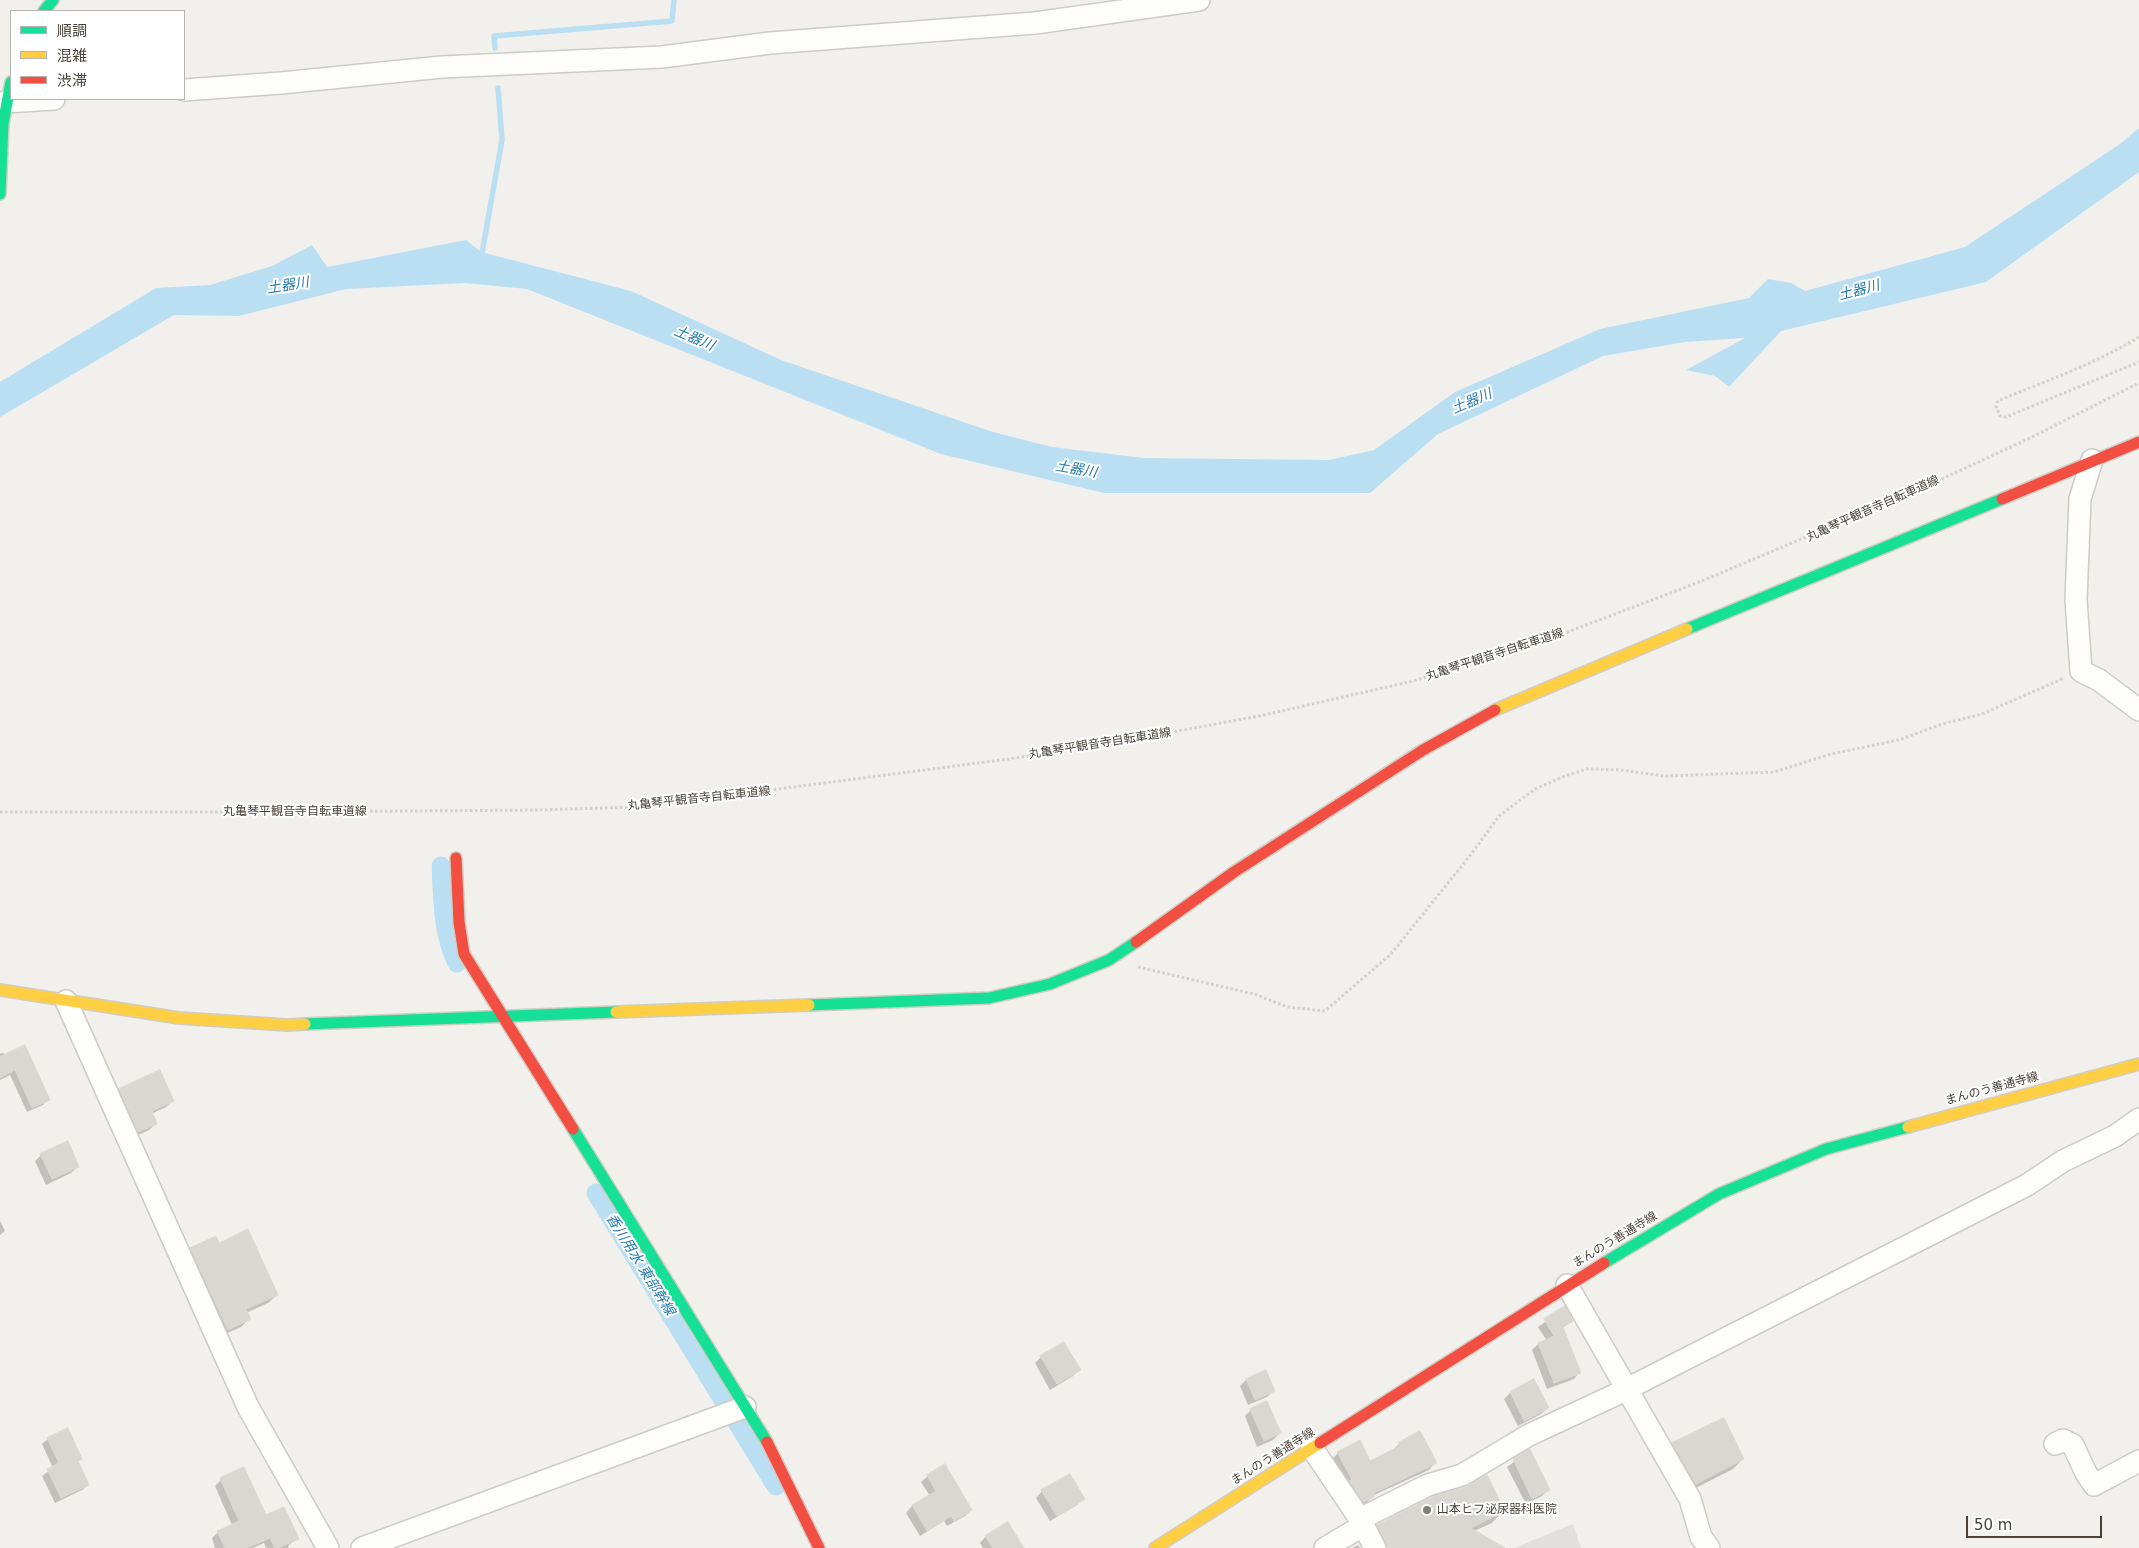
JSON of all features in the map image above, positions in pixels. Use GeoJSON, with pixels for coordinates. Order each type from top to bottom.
{"type":"FeatureCollection","features":[{"type":"Feature","properties":{"kind":"street"},"geometry":{"type":"LineString","coordinates":[[45,10],[53,0]]}},
{"type":"Feature","properties":{"kind":"street"},"geometry":{"type":"LineString","coordinates":[[185,90],[281,83],[442,67],[662,57],[770,43],[1035,23],[1199,0]]}},
{"type":"Feature","properties":{"kind":"street"},"geometry":{"type":"LineString","coordinates":[[0,194],[7,100]]}},
{"type":"Feature","properties":{"kind":"street"},"geometry":{"type":"LineString","coordinates":[[0,990],[179,1018],[287,1025],[989,998],[1050,984],[1109,960],[1168,922],[1234,872],[1267,850],[1423,750],[1505,704],[2139,442]]}},
{"type":"Feature","properties":{"kind":"street"},"geometry":{"type":"LineString","coordinates":[[2092,460],[2080,499],[2076,600],[2081,671],[2099,680],[2139,710]]}},
{"type":"Feature","properties":{"kind":"street"},"geometry":{"type":"LineString","coordinates":[[456,858],[459,922],[464,954],[770,1448],[818,1548]]}},
{"type":"Feature","properties":{"kind":"street"},"geometry":{"type":"LineString","coordinates":[[66,1001],[248,1407],[328,1548]]}},
{"type":"Feature","properties":{"kind":"street","name":"まんのう善通寺線"},"geometry":{"type":"LineString","coordinates":[[1155,1548],[1568,1285],[1719,1194],[1826,1149],[2139,1064]]}},
{"type":"Feature","properties":{"kind":"street"},"geometry":{"type":"LineString","coordinates":[[1325,1548],[1362,1522],[1428,1485],[1462,1475],[1529,1435],[1627,1389],[2027,1185],[2063,1161],[2115,1136],[2139,1119]]}},
{"type":"Feature","properties":{"kind":"street"},"geometry":{"type":"LineString","coordinates":[[1568,1285],[1690,1499],[1702,1537],[1709,1548]]}},
{"type":"Feature","properties":{"kind":"street"},"geometry":{"type":"LineString","coordinates":[[362,1548],[745,1407]]}},
{"type":"Feature","properties":{"kind":"street"},"geometry":{"type":"LineString","coordinates":[[2055,1444],[2063,1440],[2072,1445],[2094,1485],[2139,1462]]}},
{"type":"Feature","properties":{"kind":"street"},"geometry":{"type":"LineString","coordinates":[[1312,1448],[1362,1522],[1375,1548]]}},
{"type":"Feature","properties":{"kind":"path"},"geometry":{"type":"LineString","coordinates":[[2139,337],[2120,349],[2069,373],[1998,401],[1997,411],[2000,416],[2006,416],[2139,362]]}},
{"type":"Feature","properties":{"kind":"path","name":"丸亀琴平観音寺自転車道線"},"geometry":{"type":"LineString","coordinates":[[0,812],[283,812],[538,810],[639,807],[1019,757],[1114,743],[1264,715],[1414,681],[1536,644],[1702,581],[1931,484],[2030,438],[2139,383]]}},
{"type":"Feature","properties":{"kind":"path"},"geometry":{"type":"LineString","coordinates":[[1109,960],[1254,994],[1288,1007],[1324,1011],[1390,954],[1500,816],[1536,789],[1564,776],[1587,769],[1621,770],[1664,776],[1774,772],[1830,754],[1899,740],[1942,724],[1982,714],[2081,671]]}},
{"type":"Feature","properties":{"kind":"shaded area"},"geometry":{"type":"Polygon","coordinates":[[[1573,1524],[1581,1548],[1514,1548],[1573,1524]]]}},
{"type":"Feature","properties":{"kind":"water","name":"土器川"},"geometry":{"type":"Polygon","coordinates":[[[2139,128],[2139,172],[1986,282],[1781,331],[1729,387],[1715,376],[1686,370],[1745,338],[1685,342],[1603,356],[1438,434],[1370,493],[1104,493],[941,454],[527,289],[465,283],[346,289],[239,316],[174,315],[0,417],[0,382],[156,288],[210,285],[272,266],[312,245],[327,267],[466,240],[481,252],[631,291],[781,360],[993,432],[1052,447],[1143,458],[1329,460],[1374,450],[1455,392],[1600,329],[1749,298],[1768,279],[1791,283],[1805,291],[1965,247],[2120,144],[2139,128]]]}},
{"type":"Feature","properties":{"kind":"building"},"geometry":{"type":"Polygon","coordinates":[[[25,1045],[50,1100],[32,1108],[15,1070],[0,1078],[0,1057],[25,1045]]]}},
{"type":"Feature","properties":{"kind":"building"},"geometry":{"type":"Polygon","coordinates":[[[160,1070],[174,1101],[152,1111],[157,1124],[138,1132],[119,1089],[160,1070]]]}},
{"type":"Feature","properties":{"kind":"building"},"geometry":{"type":"Polygon","coordinates":[[[68,1141],[79,1167],[52,1179],[40,1154],[68,1141]]]}},
{"type":"Feature","properties":{"kind":"building"},"geometry":{"type":"Polygon","coordinates":[[[248,1229],[278,1295],[246,1309],[251,1319],[228,1330],[190,1248],[216,1236],[219,1243],[248,1229]]]}},
{"type":"Feature","properties":{"kind":"building"},"geometry":{"type":"Polygon","coordinates":[[[1565,1306],[1573,1321],[1563,1327],[1581,1373],[1554,1383],[1538,1343],[1554,1336],[1544,1319],[1565,1306]]]}},
{"type":"Feature","properties":{"kind":"building"},"geometry":{"type":"Polygon","coordinates":[[[1064,1342],[1081,1370],[1057,1384],[1040,1356],[1064,1342]]]}},
{"type":"Feature","properties":{"kind":"building"},"geometry":{"type":"Polygon","coordinates":[[[1266,1370],[1275,1391],[1255,1400],[1246,1379],[1266,1370]]]}},
{"type":"Feature","properties":{"kind":"building"},"geometry":{"type":"Polygon","coordinates":[[[1534,1379],[1549,1408],[1524,1421],[1510,1392],[1534,1379]]]}},
{"type":"Feature","properties":{"kind":"building"},"geometry":{"type":"Polygon","coordinates":[[[1267,1401],[1281,1433],[1264,1441],[1250,1409],[1267,1401]]]}},
{"type":"Feature","properties":{"kind":"building"},"geometry":{"type":"Polygon","coordinates":[[[1724,1418],[1744,1459],[1696,1484],[1672,1443],[1724,1418]]]}},
{"type":"Feature","properties":{"kind":"building"},"geometry":{"type":"Polygon","coordinates":[[[68,1428],[82,1459],[78,1461],[89,1485],[61,1498],[47,1469],[59,1463],[47,1438],[68,1428]]]}},
{"type":"Feature","properties":{"kind":"building"},"geometry":{"type":"Polygon","coordinates":[[[1420,1431],[1437,1463],[1374,1493],[1375,1496],[1363,1502],[1349,1481],[1352,1480],[1337,1452],[1360,1440],[1370,1461],[1400,1446],[1398,1443],[1420,1431]]]}},
{"type":"Feature","properties":{"kind":"building"},"geometry":{"type":"Polygon","coordinates":[[[1530,1449],[1550,1490],[1532,1499],[1513,1459],[1530,1449]]]}},
{"type":"Feature","properties":{"kind":"building"},"geometry":{"type":"Polygon","coordinates":[[[945,1464],[972,1510],[954,1521],[951,1516],[927,1531],[912,1505],[936,1491],[927,1475],[945,1464]]]}},
{"type":"Feature","properties":{"kind":"building"},"geometry":{"type":"Polygon","coordinates":[[[244,1467],[266,1515],[284,1507],[299,1539],[278,1548],[275,1548],[270,1538],[247,1548],[225,1548],[217,1531],[239,1521],[220,1478],[244,1467]]]}},
{"type":"Feature","properties":{"kind":"building"},"geometry":{"type":"Polygon","coordinates":[[[1070,1474],[1085,1499],[1057,1516],[1041,1490],[1070,1474]]]}},
{"type":"Feature","properties":{"kind":"building"},"geometry":{"type":"Polygon","coordinates":[[[1487,1475],[1505,1511],[1471,1528],[1505,1548],[1387,1548],[1377,1525],[1434,1496],[1466,1487],[1487,1475]]]}},
{"type":"Feature","properties":{"kind":"building"},"geometry":{"type":"Polygon","coordinates":[[[1008,1522],[1024,1548],[993,1548],[985,1536],[1008,1522]]]}},
{"type":"Feature","properties":{"kind":"waterway"},"geometry":{"type":"LineString","coordinates":[[495,48],[494,36],[672,21],[674,0]]}},
{"type":"Feature","properties":{"kind":"waterway"},"geometry":{"type":"LineString","coordinates":[[481,259],[502,140],[498,88]]}},
{"type":"Feature","properties":{"kind":"waterway","name":"香川用水 東部幹線"},"geometry":{"type":"LineString","coordinates":[[441,866],[446,928],[448,940],[457,963]]}},
{"type":"Feature","properties":{"kind":"waterway","name":"香川用水 東部幹線"},"geometry":{"type":"LineString","coordinates":[[596,1193],[776,1486]]}},
{"type":"Feature","properties":{"kind":"traffic: fast"},"geometry":{"type":"LineString","coordinates":[[45,10],[53,0]]}},
{"type":"Feature","properties":{"kind":"traffic: fast"},"geometry":{"type":"LineString","coordinates":[[0,194],[3,124],[10,87]]}},
{"type":"Feature","properties":{"kind":"traffic: fast"},"geometry":{"type":"LineString","coordinates":[[1687,629],[2002,499]]}},
{"type":"Feature","properties":{"kind":"traffic: fast"},"geometry":{"type":"LineString","coordinates":[[809,1005],[989,998],[1050,984],[1109,960],[1136,942]]}},
{"type":"Feature","properties":{"kind":"traffic: fast"},"geometry":{"type":"LineString","coordinates":[[305,1024],[616,1012]]}},
{"type":"Feature","properties":{"kind":"traffic: fast"},"geometry":{"type":"LineString","coordinates":[[1604,1263],[1719,1194],[1826,1149],[1908,1127]]}},
{"type":"Feature","properties":{"kind":"traffic: fast"},"geometry":{"type":"LineString","coordinates":[[573,1129],[767,1442]]}},
{"type":"Feature","properties":{"kind":"traffic: slow"},"geometry":{"type":"LineString","coordinates":[[1495,710],[1687,629]]}},
{"type":"Feature","properties":{"kind":"traffic: slow"},"geometry":{"type":"LineString","coordinates":[[0,990],[179,1018],[287,1025],[305,1024]]}},
{"type":"Feature","properties":{"kind":"traffic: slow"},"geometry":{"type":"LineString","coordinates":[[616,1012],[809,1005]]}},
{"type":"Feature","properties":{"kind":"traffic: slow"},"geometry":{"type":"LineString","coordinates":[[1908,1127],[2139,1064]]}},
{"type":"Feature","properties":{"kind":"traffic: slow"},"geometry":{"type":"LineString","coordinates":[[1155,1548],[1320,1443]]}},
{"type":"Feature","properties":{"kind":"traffic: jam"},"geometry":{"type":"LineString","coordinates":[[2002,499],[2139,442]]}},
{"type":"Feature","properties":{"kind":"traffic: jam"},"geometry":{"type":"LineString","coordinates":[[1136,942],[1234,872],[1423,750],[1495,710]]}},
{"type":"Feature","properties":{"kind":"traffic: jam"},"geometry":{"type":"LineString","coordinates":[[456,858],[459,922],[464,954],[573,1129]]}},
{"type":"Feature","properties":{"kind":"traffic: jam"},"geometry":{"type":"LineString","coordinates":[[1320,1443],[1604,1263]]}},
{"type":"Feature","properties":{"kind":"traffic: jam"},"geometry":{"type":"LineString","coordinates":[[767,1442],[819,1548]]}},
{"type":"Feature","properties":{"kind":"place","name":"山本ヒフ泌尿器科医院"},"geometry":{"type":"Point","coordinates":[1427,1510]}}]}
